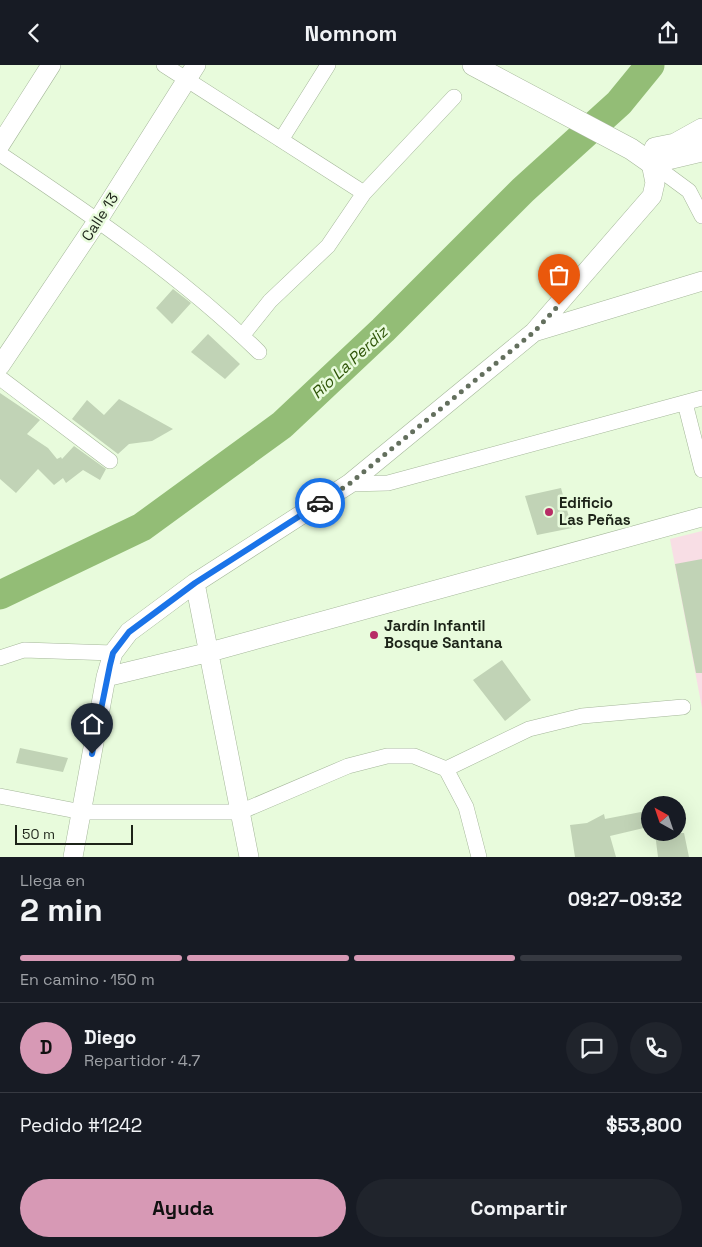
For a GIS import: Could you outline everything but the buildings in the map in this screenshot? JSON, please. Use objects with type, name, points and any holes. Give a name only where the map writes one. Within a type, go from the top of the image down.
[{"type":"main road","points":[[473,65],[639,155],[702,151]]},
{"type":"main road","points":[[639,155],[675,144],[702,129]]},
{"type":"street","points":[[0,145],[51,65]]},
{"type":"street","points":[[164,65],[191,73],[281,140],[364,193]]},
{"type":"street","points":[[281,140],[328,65]]},
{"type":"street","name":"Calle 13","points":[[0,366],[98,220],[191,73]]},
{"type":"street","points":[[242,336],[270,301],[328,246],[364,193],[454,97]]},
{"type":"street","points":[[0,154],[98,220],[180,281],[260,352]]},
{"type":"street","points":[[639,155],[688,191],[702,216]]},
{"type":"street","points":[[73,857],[106,677],[113,653],[129,632],[195,583],[349,484],[534,332],[652,196],[655,183],[639,155]]},
{"type":"street","points":[[534,332],[702,281]]},
{"type":"street","points":[[0,379],[110,461]]},
{"type":"street","points":[[349,484],[388,483],[702,398]]},
{"type":"street","points":[[685,403],[702,471]]},
{"type":"street","points":[[106,677],[210,653],[702,517]]},
{"type":"street","points":[[195,583],[249,857]]},
{"type":"street","points":[[0,658],[24,649],[113,653]]},
{"type":"street","points":[[446,769],[529,729],[582,715],[683,707]]},
{"type":"street","points":[[0,796],[82,812],[240,812],[348,766],[387,756],[414,756],[446,769],[466,807],[479,857]]},
{"type":"shaded area","points":[[702,531],[702,708],[670,539]]},
{"type":"waterway","name":"Río La Perdiz","points":[[0,595],[142,527],[282,425],[383,330],[523,190],[619,103],[650,65]]},
{"type":"way so far","points":[[320,503],[349,484],[534,332],[559,305]]},
{"type":"place","name":"Edificio Las Peñas","points":[[549,512]]},
{"type":"place","name":"Jardín Infantil Bosque Santana","points":[[374,635]]},
{"type":"route","points":[[92,754],[106,677],[113,653],[129,632],[195,583],[320,503]]}]
